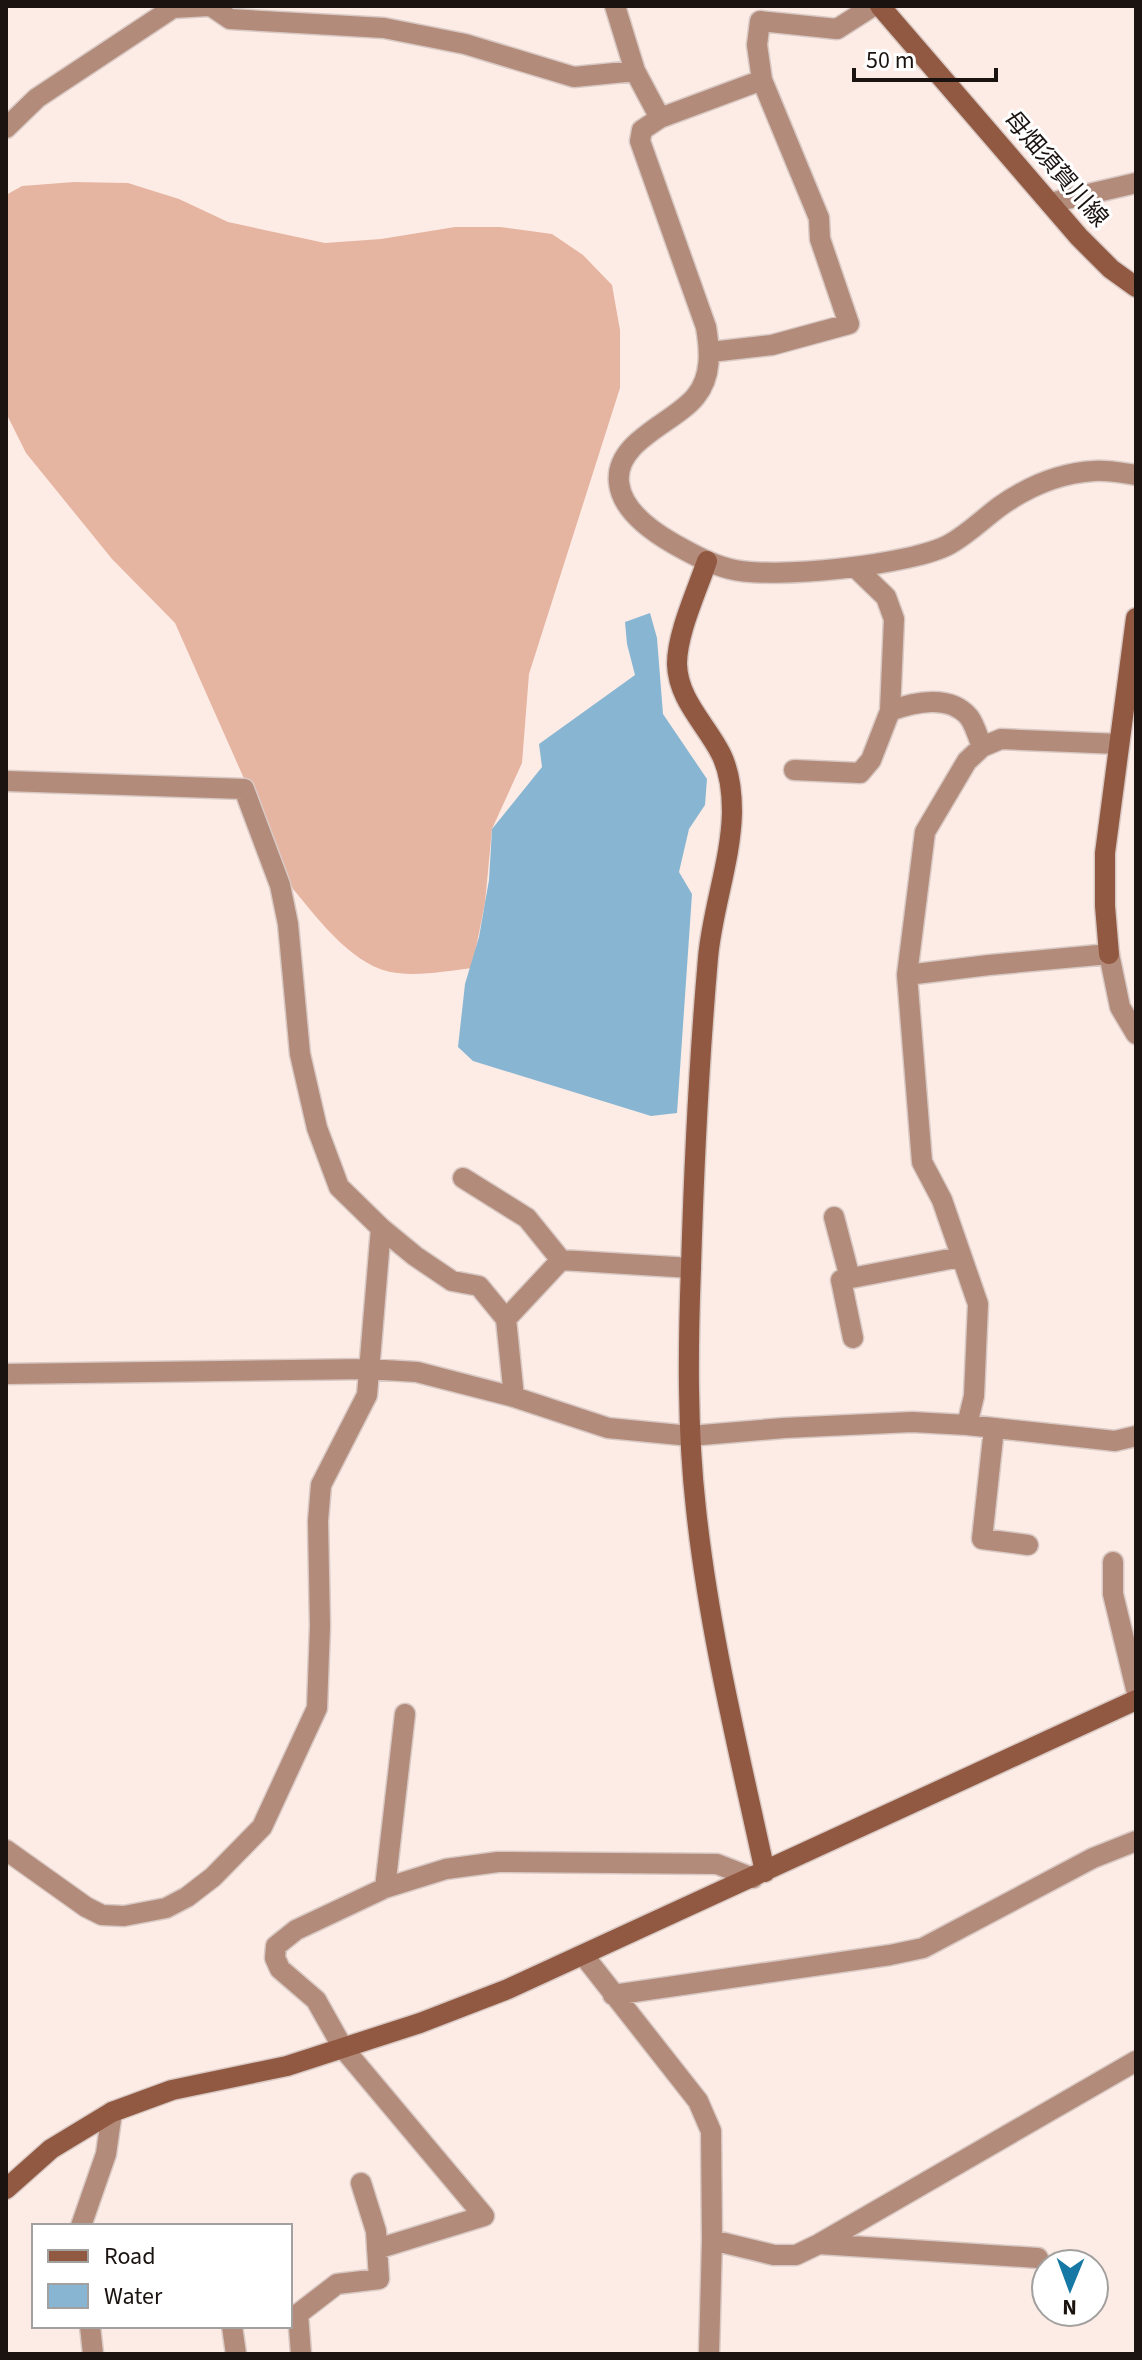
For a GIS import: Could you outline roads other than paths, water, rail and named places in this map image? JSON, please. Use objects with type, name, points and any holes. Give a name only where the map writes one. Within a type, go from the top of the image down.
[{"type":"street","points":[[6,128],[37,98],[173,8],[210,6],[230,19],[255,14],[384,28],[465,44],[574,77],[635,71]]},
{"type":"street","points":[[615,6],[635,71],[660,118]]},
{"type":"street","points":[[711,352],[772,345],[849,324],[820,239],[819,218],[762,80],[757,45],[760,21],[837,29],[873,6]]},
{"type":"street","name":"母畑須賀川線","points":[[880,6],[1050,203],[1111,269],[1136,287]]},
{"type":"street","points":[[762,80],[660,118],[642,130],[640,141],[706,327],[711,352],[696,396],[651,431],[622,459],[619,483],[629,507],[656,534],[707,561],[732,570],[768,572],[855,567],[921,557],[951,544],[1002,505],[1040,482],[1095,471],[1136,475]]},
{"type":"street","points":[[1050,203],[1136,183]]},
{"type":"street","points":[[707,561],[680,641],[677,664],[680,686],[721,753],[728,772],[732,821],[708,955],[691,1268],[690,1436],[696,1509],[714,1630],[759,1875]]},
{"type":"street","points":[[794,770],[860,773],[871,760],[890,711],[894,619],[886,597],[855,567]]},
{"type":"street","points":[[1136,618],[1105,853],[1109,954],[1136,1034]]},
{"type":"street","points":[[890,711],[909,704],[933,701],[953,706],[967,715],[982,747]]},
{"type":"street","points":[[967,1425],[974,1396],[978,1304],[942,1200],[922,1162],[907,975],[925,832],[967,761],[982,747],[1001,739],[1119,744]]},
{"type":"street","points":[[6,781],[244,789],[280,885],[288,924],[300,1054],[317,1128],[339,1187],[381,1228],[452,1281],[479,1286],[506,1319],[514,1397]]},
{"type":"street","points":[[907,975],[1109,954]]},
{"type":"street","points":[[463,1178],[527,1218],[561,1260],[691,1268]]},
{"type":"street","points":[[834,1217],[850,1278]]},
{"type":"street","points":[[6,1850],[86,1907],[102,1915],[124,1916],[166,1908],[187,1897],[213,1877],[262,1827],[317,1708],[321,1485],[367,1395],[381,1228]]},
{"type":"street","points":[[853,1338],[841,1280],[960,1257]]},
{"type":"street","points":[[506,1319],[561,1260]]},
{"type":"street","points":[[6,1374],[368,1369],[417,1372],[514,1397],[608,1428],[690,1436],[912,1422],[1115,1441],[1136,1436]]},
{"type":"street","points":[[994,1428],[982,1539],[1028,1545]]},
{"type":"street","points":[[1113,1562],[1113,1594],[1136,1689]]},
{"type":"street","points":[[6,2189],[51,2149],[112,2112],[172,2090],[287,2066],[420,2023],[584,1956],[1136,1700]]},
{"type":"street","points":[[385,1888],[405,1714]]},
{"type":"street","points":[[613,1995],[923,1948],[1093,1858],[1136,1841]]},
{"type":"street","points":[[377,2249],[484,2216],[343,2048],[316,2000],[280,1969],[275,1958],[276,1946],[296,1930],[385,1888],[446,1869],[498,1862],[717,1864],[759,1875]]},
{"type":"street","points":[[584,1956],[698,2101],[711,2131],[709,2354]]},
{"type":"street","points":[[712,2240],[774,2255],[796,2255],[1136,2061]]},
{"type":"street","points":[[82,2224],[106,2154],[112,2112]]},
{"type":"street","points":[[301,2354],[298,2314],[337,2284],[379,2279],[376,2231],[361,2183]]},
{"type":"street","points":[[819,2244],[1030,2257]]},
{"type":"street","points":[[90,2328],[93,2354]]},
{"type":"street","points":[[232,2328],[236,2354]]},
{"type":"water","points":[[650,613],[657,638],[663,714],[707,779],[705,805],[689,829],[679,872],[692,894],[677,1113],[651,1116],[473,1061],[458,1047],[465,984],[479,937],[489,880],[492,829],[542,767],[539,744],[635,675],[625,622]]}]
